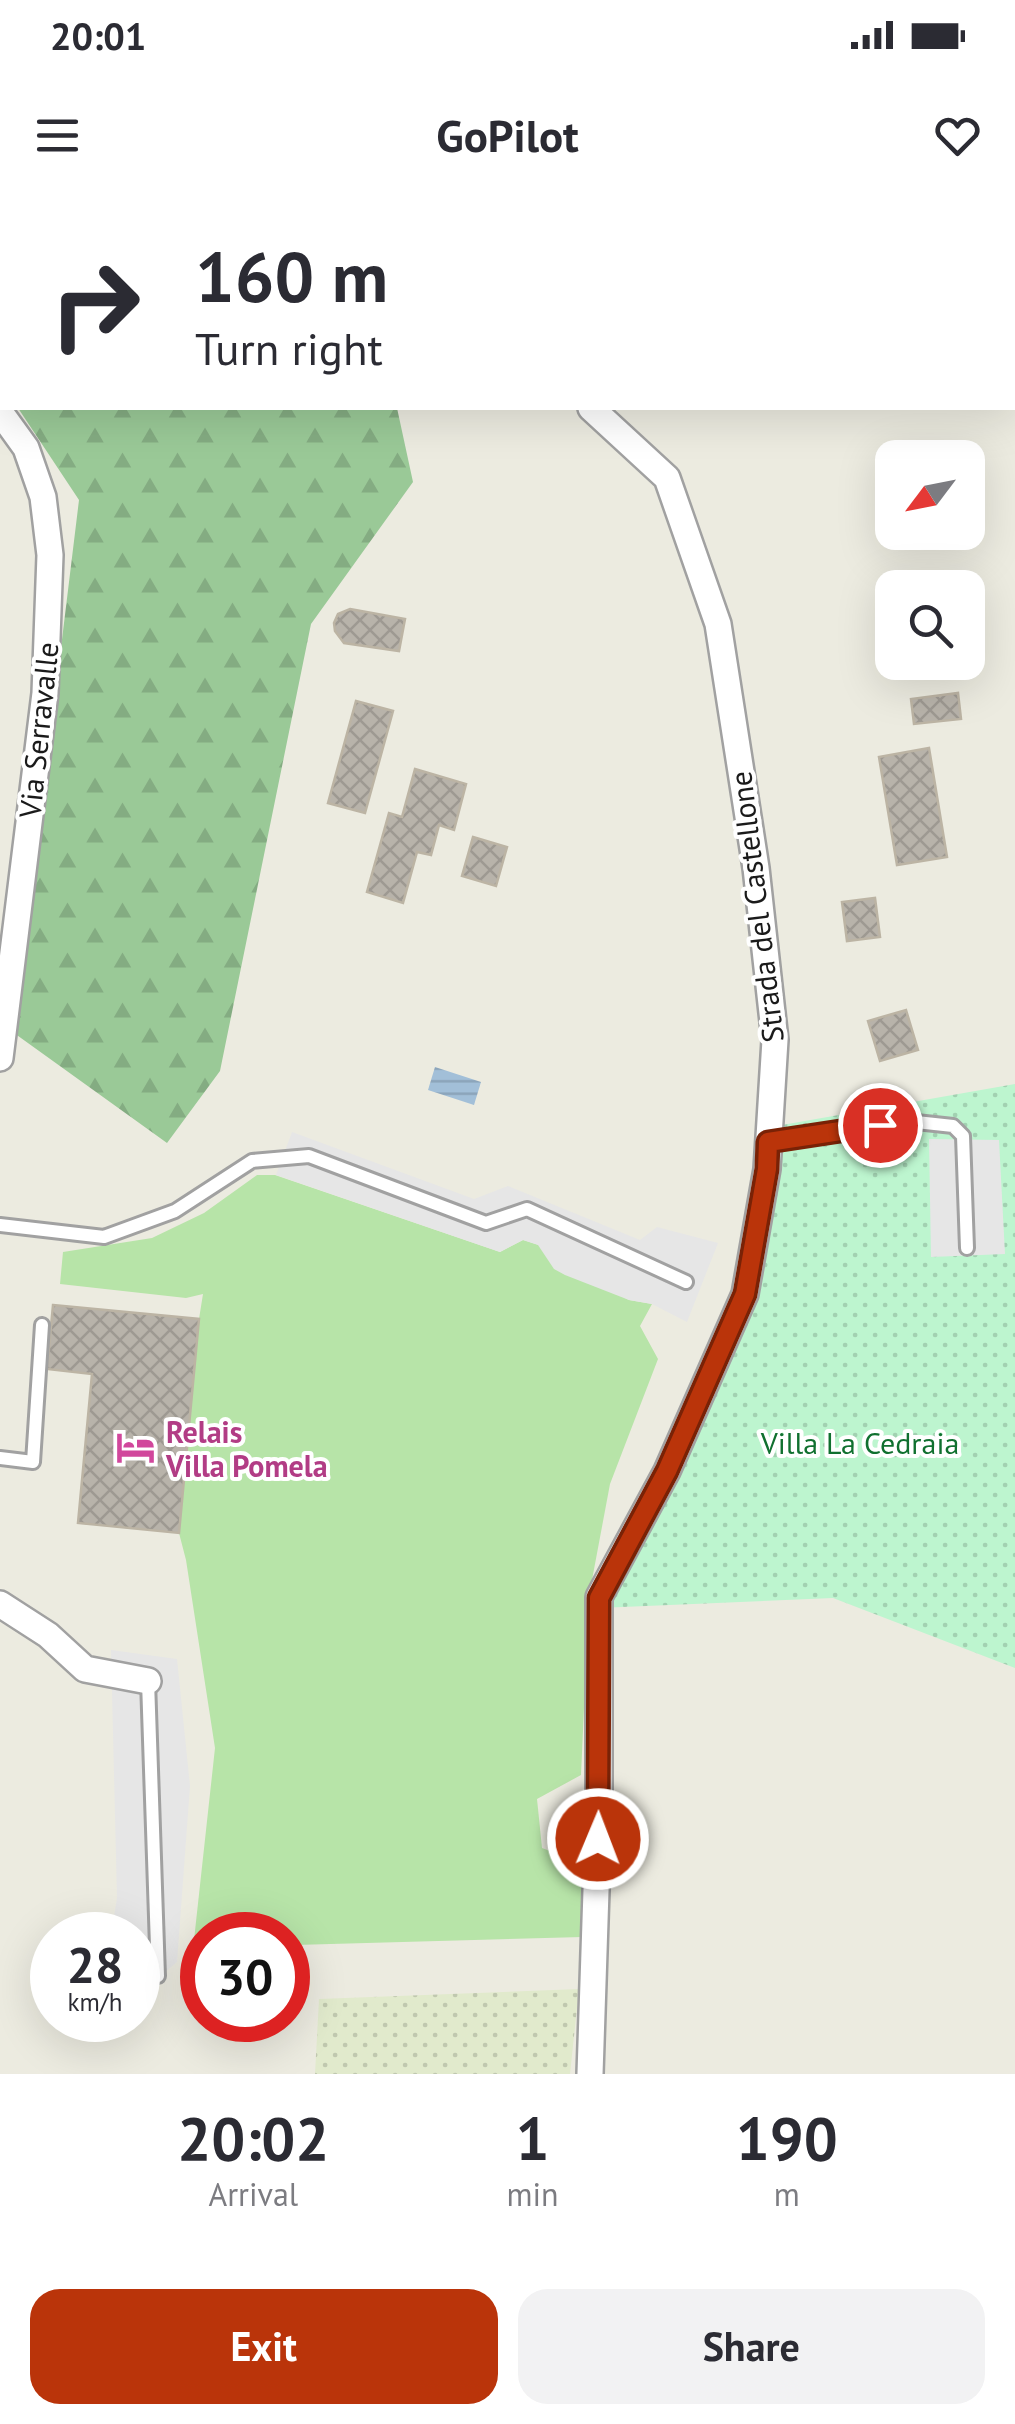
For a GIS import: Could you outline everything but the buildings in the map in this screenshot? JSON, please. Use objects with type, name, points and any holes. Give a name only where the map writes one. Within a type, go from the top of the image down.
[{"type":"street","name":"Strada del Castellone","points":[[590,2074],[599,1800],[599,1598],[667,1471],[745,1294],[767,1169],[776,1040],[756,868],[718,624],[667,478],[593,410]]},
{"type":"street","name":"Via Serravalle","points":[[0,412],[26,448],[43,497],[50,555],[45,693],[0,1058]]},
{"type":"street","points":[[0,1604],[48,1634],[85,1669],[148,1681]]},
{"type":"lane","points":[[768,1142],[908,1121],[953,1126],[963,1136],[968,1248]]},
{"type":"lane","points":[[0,1225],[104,1237],[176,1211],[252,1161],[309,1156],[486,1224],[527,1209],[686,1282]]},
{"type":"lane","points":[[0,1458],[33,1462],[42,1325]]},
{"type":"lane","points":[[148,1681],[156,1912]]},
{"type":"green space","points":[[19,410],[397,410],[413,482],[311,624],[220,1071],[167,1143],[14,1033],[79,500]]},
{"type":"green space","name":"Villa La Cedraia","points":[[1015,1084],[1015,1668],[833,1598],[599,1608],[705,1418],[745,1294],[782,1125]]},
{"type":"green space","points":[[257,1175],[275,1175],[500,1252],[523,1240],[539,1245],[546,1255],[629,1300],[652,1304],[640,1326],[658,1359],[610,1484],[589,1596],[581,1775],[537,1799],[542,1848],[582,1863],[582,1937],[310,1945],[310,1912],[197,1912],[215,1748],[179,1533],[203,1294],[186,1298],[60,1284],[63,1252],[152,1238],[204,1213]]},
{"type":"green space","points":[[579,1989],[570,2074],[315,2074],[319,1999]]},
{"type":"shaded area","points":[[292,1132],[474,1199],[508,1186],[640,1240],[657,1227],[718,1243],[687,1322],[652,1304],[629,1300],[565,1275],[554,1269],[538,1245],[523,1240],[500,1252],[276,1175]]},
{"type":"shaded area","points":[[929,1139],[999,1140],[1005,1254],[931,1257]]},
{"type":"shaded area","points":[[111,1650],[177,1659],[190,1786],[177,1962],[160,1976],[160,1912],[115,1912]]},
{"type":"water","points":[[435,1067],[481,1082],[474,1105],[428,1090]]},
{"type":"place","name":"Relais Villa Pomela","points":[[136,1448]]},
{"type":"route","points":[[598,1839],[599,1598],[667,1471],[745,1294],[767,1169],[768,1142],[880,1125]]}]
